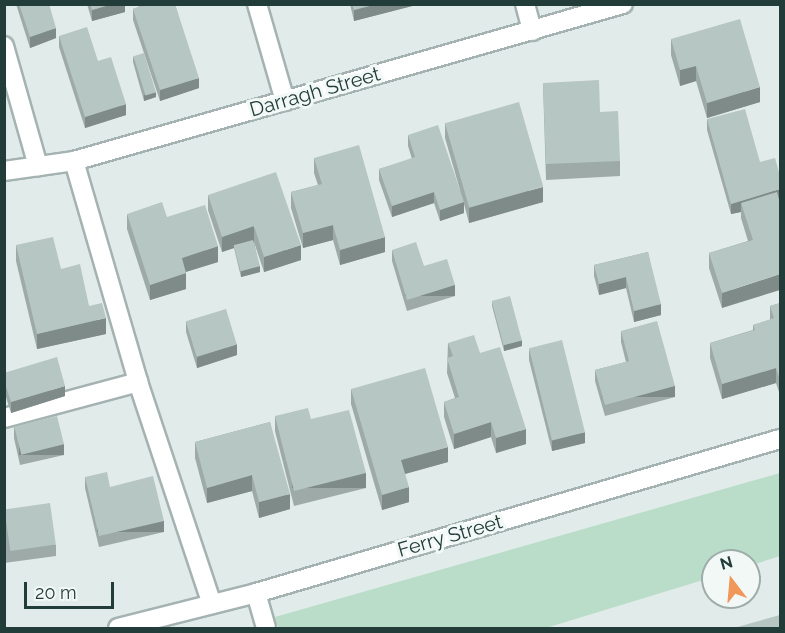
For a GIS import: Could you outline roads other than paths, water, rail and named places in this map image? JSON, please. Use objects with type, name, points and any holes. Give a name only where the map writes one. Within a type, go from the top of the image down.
[{"type":"street","points":[[257,4],[285,101]]},
{"type":"street","points":[[525,4],[532,31]]},
{"type":"street","name":"Darragh Street","points":[[4,171],[74,161],[623,4]]},
{"type":"street","points":[[4,46],[38,166]]},
{"type":"street","points":[[74,161],[138,382],[212,604]]},
{"type":"street","points":[[4,418],[138,382]]},
{"type":"street","name":"Ferry Street","points":[[118,628],[256,593],[780,439]]},
{"type":"street","points":[[256,593],[266,628]]}]
